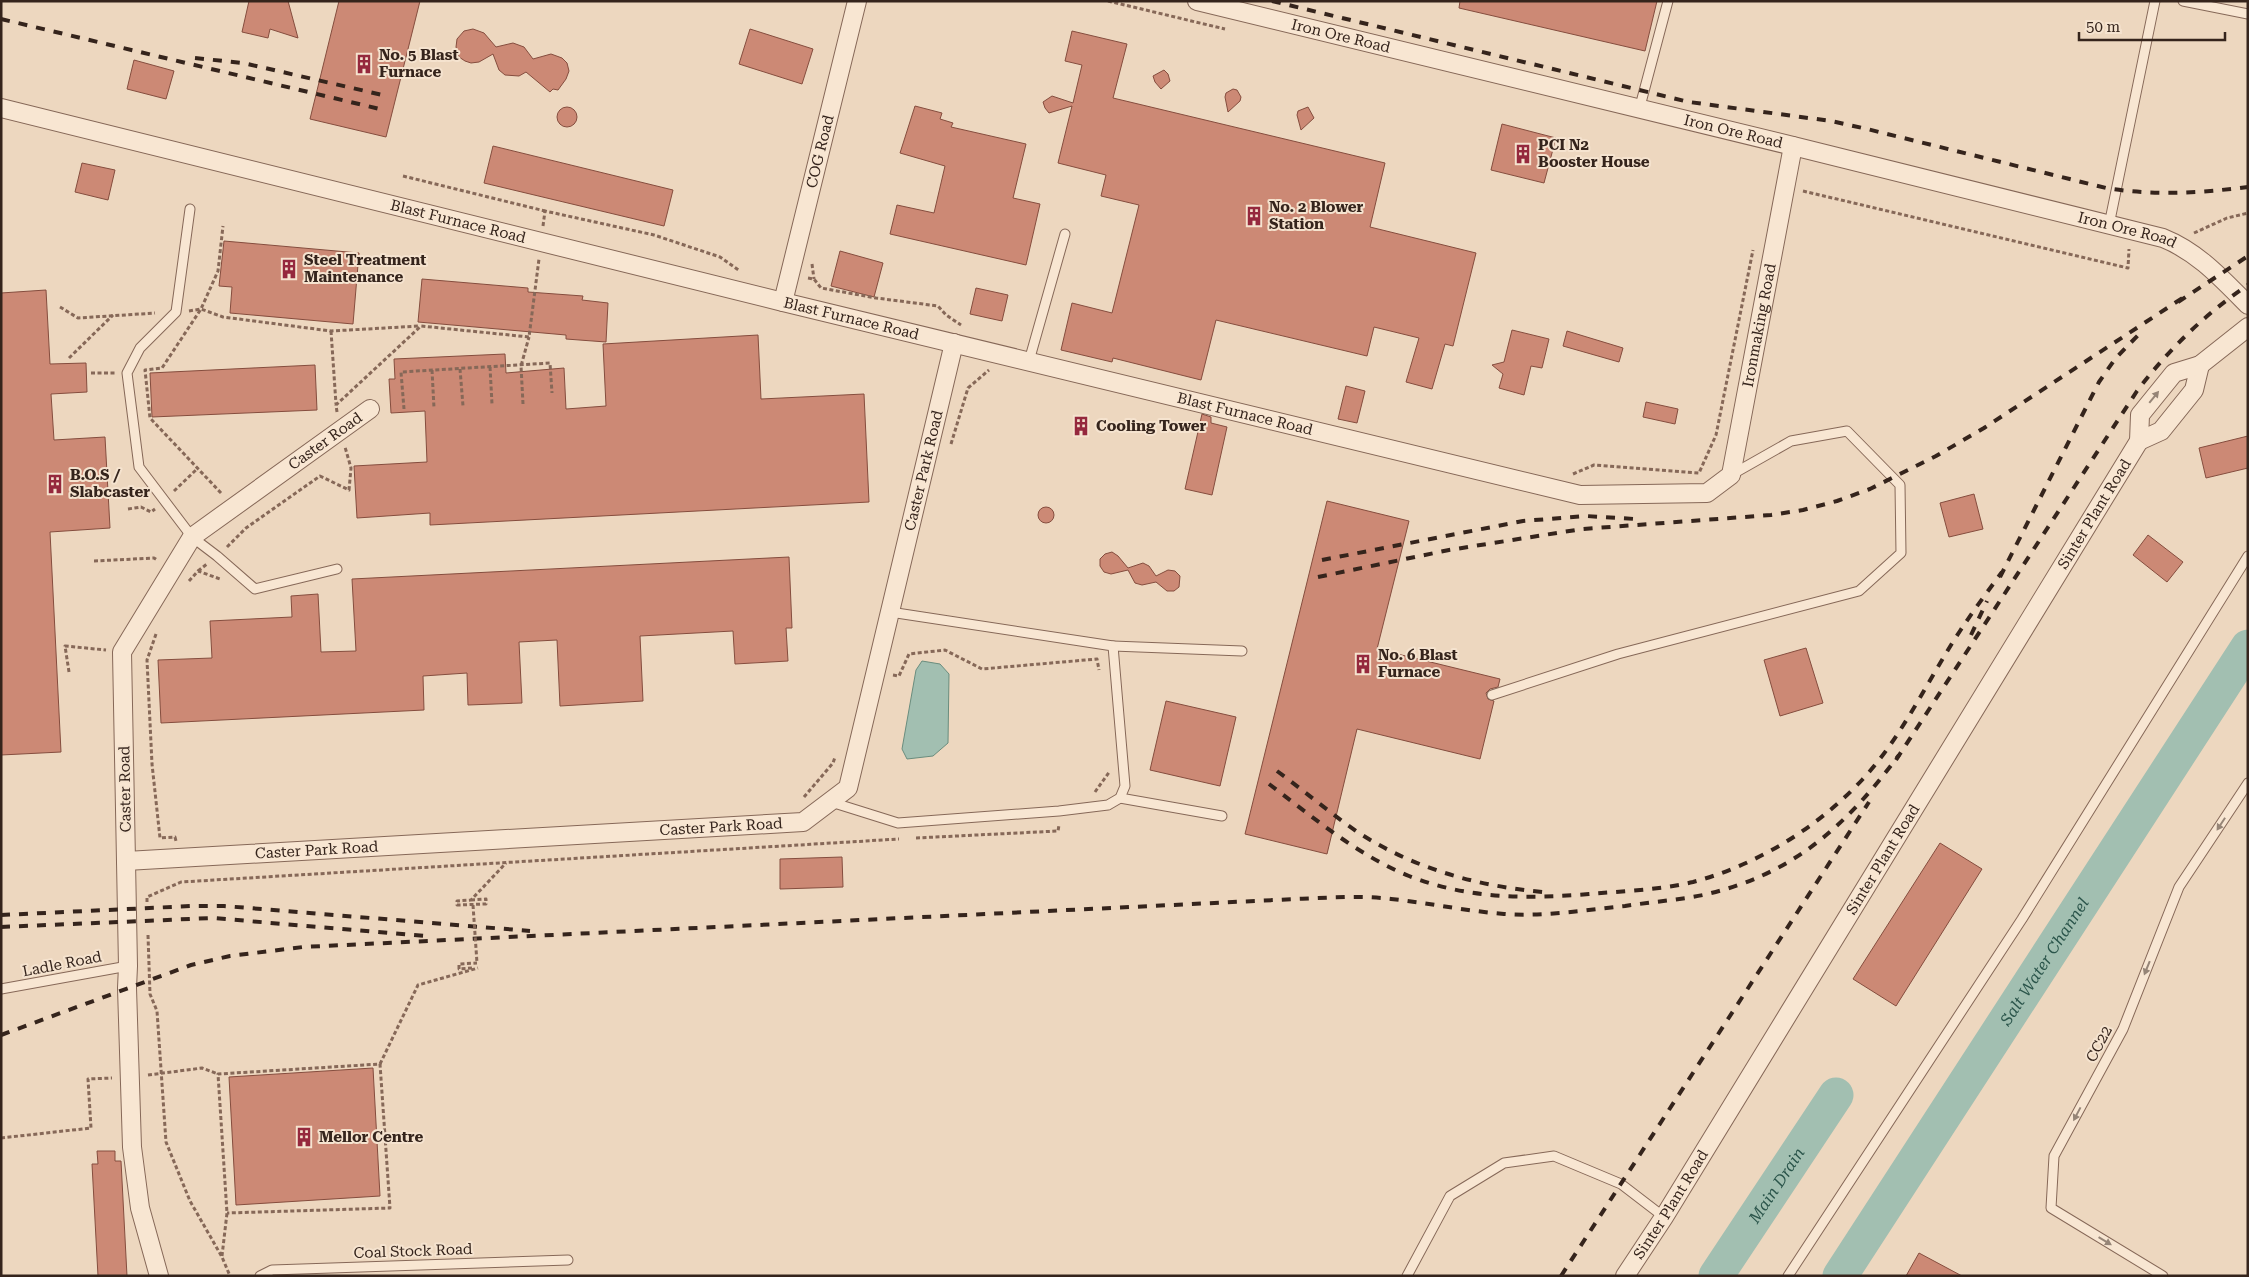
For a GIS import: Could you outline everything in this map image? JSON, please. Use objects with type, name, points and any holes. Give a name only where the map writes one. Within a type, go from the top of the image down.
[{"type":"street","name":"COG Road","points":[[782,302],[857,1]]},
{"type":"street","name":"Iron Ore Road","points":[[1197,1],[2163,238],[2182,246],[2218,276],[2248,305]]},
{"type":"street","name":"Blast Furnace Road","points":[[1,108],[782,302],[1580,495],[1707,493],[1731,474]]},
{"type":"street","name":"Ironmaking Road","points":[[1731,474],[1793,146]]},
{"type":"street","name":"Sinter Plant Road","points":[[1625,1276],[1664,1217],[2139,441],[2140,414],[2174,373],[2200,366],[2248,327]]},
{"type":"street","name":"Caster Park Road","points":[[126,861],[803,822],[848,788],[954,343]]},
{"type":"street","name":"Sinter Plant Road","points":[[2139,441],[2162,431],[2194,390],[2200,366]]},
{"type":"street","name":"Caster Road","points":[[159,1276],[140,1208],[132,1148],[127,988],[122,652],[192,537],[370,409]]},
{"type":"lane","points":[[1639,110],[1668,1]]},
{"type":"lane","points":[[2109,225],[2155,1]]},
{"type":"lane","points":[[2183,1],[2248,14]]},
{"type":"lane","points":[[190,209],[176,312],[140,348],[127,373],[139,467],[192,537],[255,589],[337,569]]},
{"type":"lane","points":[[1029,361],[1065,234]]},
{"type":"lane","points":[[1492,695],[1618,654],[1859,590],[1901,553],[1900,485],[1847,432],[1791,441],[1731,474]]},
{"type":"lane","points":[[1788,1276],[2022,919],[2248,556]]},
{"type":"lane","points":[[890,612],[1114,646],[1242,651]]},
{"type":"lane","points":[[830,802],[898,823],[1059,811],[1108,805],[1120,798],[1125,786],[1114,646]]},
{"type":"lane","name":"CC22","points":[[2163,1276],[2052,1208],[2054,1156],[2123,1029],[2179,888],[2248,783]]},
{"type":"lane","points":[[1120,798],[1222,816]]},
{"type":"lane","name":"Ladle Road","points":[[1,989],[128,966]]},
{"type":"lane","points":[[1407,1276],[1450,1196],[1504,1163],[1554,1156],[1621,1184],[1664,1217]]},
{"type":"lane","name":"Coal Stock Road","points":[[260,1276],[272,1270],[568,1260]]},
{"type":"path","points":[[403,176],[545,211],[654,235],[720,257],[742,273]]},
{"type":"path","points":[[1785,187],[2128,268],[2129,230]]},
{"type":"path","points":[[523,404],[521,366],[529,337],[545,211]]},
{"type":"path","points":[[2186,230],[2196,233],[2226,218],[2248,213]]},
{"type":"path","points":[[223,226],[218,271],[201,309],[162,368],[146,370],[150,418],[234,507],[246,528]]},
{"type":"path","points":[[1571,475],[1594,465],[1699,474],[1716,435],[1753,249]]},
{"type":"path","points":[[789,276],[814,279],[821,288],[876,298],[938,306],[946,315],[965,327]]},
{"type":"path","points":[[60,307],[78,318],[201,309],[223,317],[331,331],[421,326],[529,337]]},
{"type":"path","points":[[69,358],[113,314]]},
{"type":"path","points":[[336,405],[421,326]]},
{"type":"path","points":[[94,562],[154,558],[187,583],[246,528],[320,476],[349,490],[350,468],[336,405],[331,331]]},
{"type":"path","points":[[928,451],[948,452],[968,388],[989,370],[992,353]]},
{"type":"path","points":[[404,409],[402,372],[550,363],[552,393]]},
{"type":"path","points":[[490,367],[492,404]]},
{"type":"path","points":[[460,369],[463,406]]},
{"type":"path","points":[[432,370],[434,408]]},
{"type":"path","points":[[198,571],[217,577],[224,582]]},
{"type":"path","points":[[157,632],[147,660],[152,764],[160,838],[175,836],[181,882]]},
{"type":"path","points":[[69,672],[65,646],[122,652],[147,660]]},
{"type":"path","points":[[876,672],[899,676],[909,654],[945,650],[982,669],[1097,660],[1100,670],[1117,671]]},
{"type":"path","points":[[802,798],[833,763],[835,754]]},
{"type":"path","points":[[1092,796],[1107,773],[1124,760]]},
{"type":"path","points":[[910,838],[1058,831],[1059,811]]},
{"type":"path","points":[[725,827],[725,849]]},
{"type":"path","points":[[146,908],[147,898],[181,882],[900,839]]},
{"type":"path","points":[[471,900],[507,863]]},
{"type":"path","points":[[486,899],[486,904],[457,906],[456,901],[471,900],[486,899]]},
{"type":"path","points":[[227,1213],[390,1208],[380,1064],[418,985],[478,968],[459,968],[459,964],[477,964],[472,905]]},
{"type":"path","points":[[148,929],[150,994],[157,1011],[166,1142],[190,1201],[222,1257],[230,1276]]},
{"type":"path","points":[[1,1138],[90,1128],[88,1079],[161,1074],[202,1068],[218,1074],[380,1064]]},
{"type":"path","points":[[218,1074],[227,1213],[222,1257]]},
{"type":"shaded area","points":[[922,661],[940,664],[949,674],[948,743],[933,756],[907,759],[902,749],[916,670]]},
{"type":"building","points":[[249,1],[288,1],[298,38],[270,29],[268,38],[242,32]]},
{"type":"building","name":"No. 5 Blast Furnace","points":[[339,1],[420,1],[386,137],[310,119]]},
{"type":"building","points":[[1460,1],[1657,1],[1645,51],[1459,8]]},
{"type":"building","points":[[473,29],[484,33],[496,47],[513,43],[524,47],[533,59],[551,54],[562,58],[567,63],[569,71],[566,79],[558,90],[553,89],[550,92],[526,72],[519,76],[505,75],[499,70],[493,54],[479,62],[471,63],[465,61],[459,57],[456,47],[457,39],[464,31]]},
{"type":"building","points":[[750,29],[813,49],[802,84],[739,64]]},
{"type":"building","name":"No. 2 Blower Station","points":[[1072,31],[1127,44],[1113,98],[1385,163],[1370,227],[1476,253],[1453,346],[1445,344],[1432,389],[1406,382],[1419,338],[1374,327],[1367,356],[1216,320],[1201,380],[1113,358],[1112,362],[1061,350],[1072,303],[1112,313],[1139,205],[1101,196],[1106,175],[1058,163],[1072,106],[1049,113],[1043,102],[1052,96],[1073,103],[1082,65],[1065,61]]},
{"type":"building","points":[[134,60],[174,71],[166,99],[127,89]]},
{"type":"building","points":[[1164,70],[1168,74],[1170,81],[1161,89],[1153,76]]},
{"type":"building","points":[[1233,89],[1237,90],[1241,97],[1240,101],[1228,112],[1225,97],[1226,93]]},
{"type":"building","points":[[915,106],[942,113],[940,119],[953,123],[951,127],[1026,144],[1013,198],[1040,204],[1026,265],[890,234],[897,205],[934,213],[945,166],[900,153]]},
{"type":"building","points":[[567,107],[574,110],[577,117],[574,124],[567,127],[560,124],[557,117],[560,110]]},
{"type":"building","points":[[1308,107],[1314,118],[1301,130],[1297,115],[1298,111]]},
{"type":"building","name":"PCI N2 Booster House","points":[[1502,124],[1556,138],[1544,183],[1491,170]]},
{"type":"building","points":[[493,146],[673,190],[664,226],[484,183]]},
{"type":"building","points":[[82,163],[115,170],[108,200],[75,192]]},
{"type":"building","name":"Steel Treatment Maintenance","points":[[224,241],[359,253],[353,324],[230,313],[232,287],[219,286]]},
{"type":"building","points":[[840,251],[883,263],[874,297],[831,286]]},
{"type":"building","points":[[422,279],[528,288],[528,292],[583,296],[582,300],[608,303],[606,342],[566,339],[566,335],[418,322]]},
{"type":"building","points":[[976,288],[1008,295],[1002,321],[970,314]]},
{"type":"building","name":"B.O.S / Slabcaster","points":[[46,290],[50,364],[86,363],[87,392],[51,394],[54,440],[105,437],[110,528],[50,532],[61,752],[1,755],[1,293]]},
{"type":"building","points":[[1512,330],[1549,339],[1542,368],[1531,366],[1524,395],[1499,388],[1503,374],[1492,365],[1504,362]]},
{"type":"building","points":[[1567,331],[1623,348],[1619,362],[1563,346]]},
{"type":"building","points":[[758,335],[761,399],[864,394],[869,502],[430,525],[430,513],[357,518],[354,466],[427,462],[425,411],[391,413],[389,379],[395,379],[394,359],[505,354],[506,373],[564,368],[566,409],[606,406],[603,344]]},
{"type":"building","points":[[315,365],[317,410],[152,417],[150,373]]},
{"type":"building","points":[[1346,386],[1365,391],[1357,423],[1338,419]]},
{"type":"building","points":[[1646,402],[1678,409],[1675,424],[1643,417]]},
{"type":"building","points":[[1202,414],[1211,417],[1211,423],[1227,427],[1212,495],[1185,489]]},
{"type":"building","points":[[2248,436],[2248,468],[2206,478],[2199,448]]},
{"type":"building","points":[[1974,494],[1983,529],[1949,537],[1940,503]]},
{"type":"building","name":"No. 6 Blast Furnace","points":[[1327,501],[1409,521],[1377,649],[1500,679],[1498,687],[1490,689],[1486,693],[1488,699],[1494,701],[1480,759],[1357,729],[1327,854],[1245,834]]},
{"type":"building","points":[[1046,507],[1052,509],[1054,515],[1052,521],[1046,523],[1040,521],[1038,515],[1040,509]]},
{"type":"building","points":[[2148,535],[2183,562],[2167,582],[2133,555]]},
{"type":"building","points":[[1112,552],[1128,568],[1143,563],[1149,566],[1156,576],[1168,570],[1175,571],[1180,576],[1179,587],[1174,591],[1167,591],[1156,582],[1142,585],[1135,583],[1128,570],[1111,574],[1104,572],[1100,566],[1100,559],[1105,554]]},
{"type":"building","points":[[789,557],[792,628],[786,628],[788,661],[735,664],[733,631],[640,636],[643,701],[560,706],[557,640],[519,642],[522,703],[468,705],[467,673],[423,676],[424,710],[161,723],[158,660],[212,658],[210,621],[292,617],[291,596],[318,594],[321,652],[356,651],[352,579]]},
{"type":"building","points":[[1806,648],[1823,703],[1780,716],[1764,660]]},
{"type":"building","points":[[1166,701],[1236,717],[1220,786],[1150,770]]},
{"type":"building","points":[[1940,843],[1982,869],[1896,1006],[1853,979]]},
{"type":"building","points":[[842,857],[843,887],[780,889],[780,859]]},
{"type":"building","name":"Mellor Centre","points":[[373,1068],[380,1196],[236,1205],[229,1077]]},
{"type":"building","points":[[97,1151],[115,1151],[115,1161],[121,1161],[127,1276],[98,1276],[92,1164],[98,1164]]},
{"type":"building","points":[[1919,1253],[1962,1276],[1906,1276]]},
{"type":"waterway","name":"Salt Water Channel","points":[[1840,1276],[2248,647]]},
{"type":"waterway","name":"Main Drain","points":[[1716,1276],[1836,1095]]},
{"type":"railway","points":[[1272,1],[1689,102],[1831,121],[2106,188],[2177,193],[2248,187]]},
{"type":"railway","points":[[1,19],[384,110]]},
{"type":"railway","points":[[195,58],[243,63],[387,96]]},
{"type":"railway","points":[[2178,302],[2248,256]]},
{"type":"railway","points":[[1896,760],[2137,391],[2188,333],[2248,285]]},
{"type":"railway","points":[[1318,577],[1449,550],[1582,529],[1771,515],[1803,510],[1837,501],[1870,489],[1936,456],[1984,428],[2184,297]]},
{"type":"railway","points":[[2000,577],[2099,382],[2115,359],[2143,330]]},
{"type":"railway","points":[[1322,560],[1523,521],[1586,516],[1635,519]]},
{"type":"railway","points":[[1269,784],[1353,846],[1390,867],[1431,884],[1498,896],[1543,897],[1641,890],[1693,882],[1740,866],[1785,843],[1826,814],[1862,780],[1890,745],[1960,631],[2002,572]]},
{"type":"railway","points":[[1971,635],[1987,601]]},
{"type":"railway","points":[[1,1035],[191,965],[230,956],[303,947],[1356,897],[1379,898],[1519,915],[1564,913],[1684,898],[1735,886],[1764,875],[1791,861],[1815,844],[1859,804],[1899,755]]},
{"type":"railway","points":[[1277,771],[1356,831],[1399,855],[1422,865],[1469,880],[1543,892]]},
{"type":"railway","points":[[1561,1276],[1869,802]]},
{"type":"railway","points":[[1,915],[224,906],[530,931]]},
{"type":"railway","points":[[1,927],[213,918],[425,936]]},
{"type":"place","name":"No. 5 Blast Furnace","points":[[364,64]]},
{"type":"place","name":"PCI N2 Booster House","points":[[1523,154]]},
{"type":"place","name":"No. 2 Blower Station","points":[[1254,216]]},
{"type":"place","name":"Steel Treatment Maintenance","points":[[289,269]]},
{"type":"place","name":"Cooling Tower","points":[[1081,426]]},
{"type":"place","name":"B.O.S / Slabcaster","points":[[55,484]]},
{"type":"place","name":"No. 6 Blast Furnace","points":[[1363,664]]},
{"type":"place","name":"Mellor Centre","points":[[304,1137]]}]
